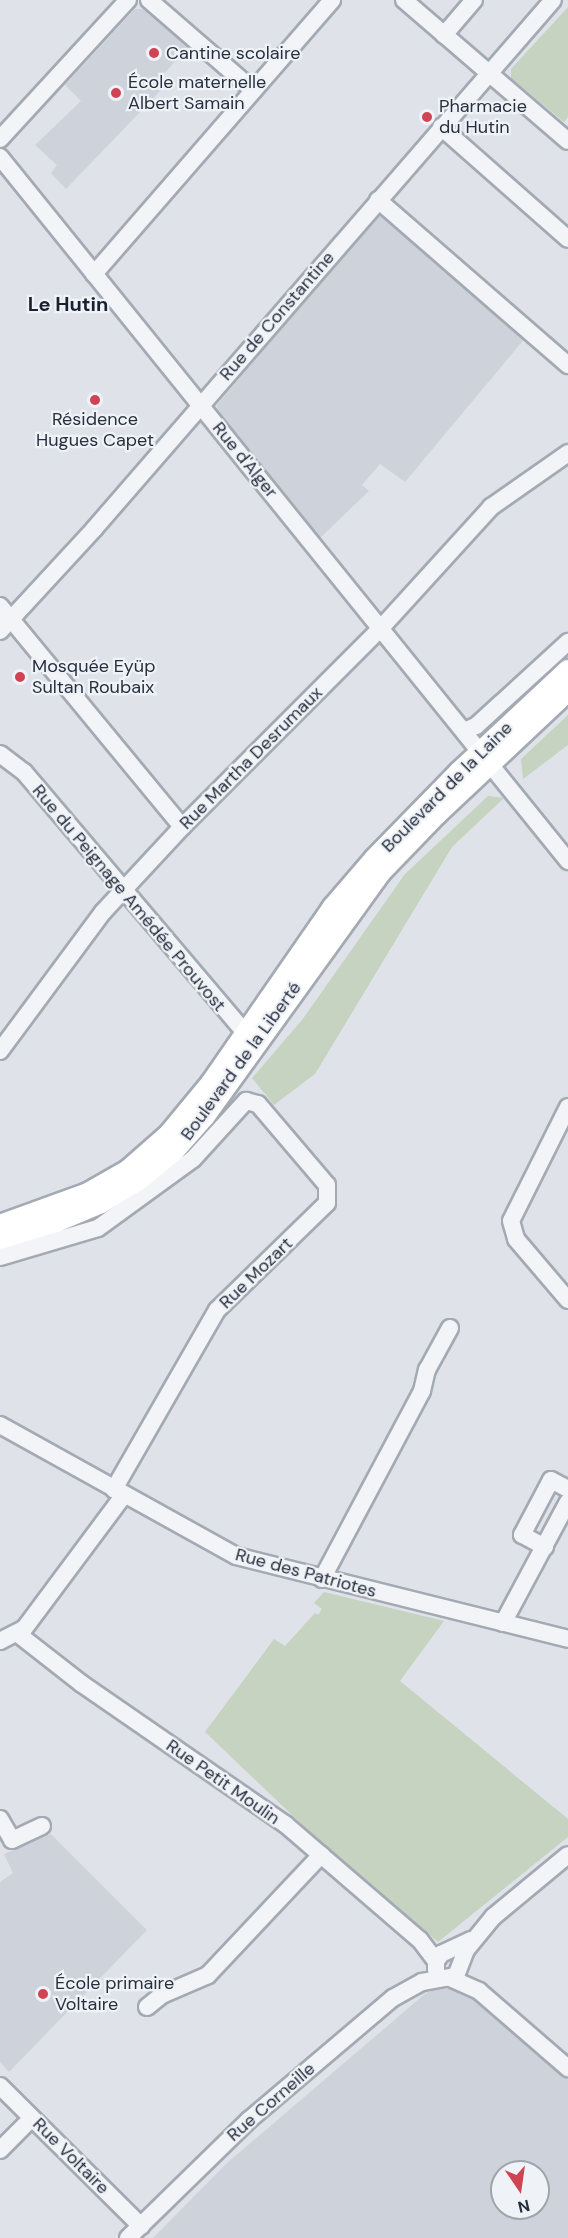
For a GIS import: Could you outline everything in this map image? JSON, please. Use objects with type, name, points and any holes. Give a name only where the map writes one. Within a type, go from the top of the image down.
[{"type":"main road","name":"Boulevard de la Laine","points":[[339,927],[380,873],[568,670]]},
{"type":"main road","name":"Boulevard de la Laine","points":[[332,908],[403,827],[568,691]]},
{"type":"main road","name":"Boulevard de la Liberté","points":[[0,1239],[79,1213],[140,1179],[193,1131],[332,908]]},
{"type":"main road","name":"Boulevard de la Liberté","points":[[0,1225],[69,1202],[128,1170],[183,1119],[339,927]]},
{"type":"street","points":[[0,139],[128,0]]},
{"type":"street","points":[[149,0],[253,90]]},
{"type":"street","points":[[94,274],[332,0]]},
{"type":"street","points":[[444,35],[474,0]]},
{"type":"street","name":"Rue de Constantine","points":[[4,619],[200,405],[553,0]]},
{"type":"street","points":[[407,1],[488,74],[568,141]]},
{"type":"street","points":[[441,127],[568,239]]},
{"type":"street","name":"Rue d'Alger","points":[[0,157],[485,758],[562,842],[568,861]]},
{"type":"street","points":[[378,200],[568,365]]},
{"type":"street","name":"Rue Martha Desrumaux","points":[[0,1051],[123,890],[182,827],[381,628],[491,507],[568,453]]},
{"type":"street","points":[[4,619],[182,827]]},
{"type":"street","points":[[464,731],[476,726],[568,642]]},
{"type":"street","name":"Rue du Peignage Amédée Prouvost","points":[[0,754],[24,772],[250,1039]]},
{"type":"street","name":"Boulevard de la Liberté","points":[[0,1257],[98,1228],[193,1159],[239,1106],[252,1101],[258,1104]]},
{"type":"street","name":"Rue Mozart","points":[[119,1492],[217,1310],[329,1199],[327,1185],[258,1104]]},
{"type":"street","points":[[568,1107],[511,1221],[516,1239],[568,1300]]},
{"type":"street","points":[[322,1579],[422,1391],[427,1370],[450,1328]]},
{"type":"street","name":"Rue des Patriotes","points":[[0,1425],[227,1552],[322,1579],[568,1639]]},
{"type":"street","points":[[544,1547],[522,1535],[551,1480],[568,1489]]},
{"type":"street","points":[[0,1641],[18,1634],[119,1492]]},
{"type":"street","points":[[503,1623],[568,1502]]},
{"type":"street","name":"Rue Petit Moulin","points":[[18,1634],[82,1684],[273,1815],[448,1964]]},
{"type":"street","points":[[0,1819],[12,1840],[42,1826]]},
{"type":"street","points":[[147,2007],[162,1995],[208,1975],[321,1855]]},
{"type":"street","name":"Rue Corneille","points":[[133,2234],[249,2120],[409,1988],[448,1964],[497,1913],[568,1855]]},
{"type":"street","points":[[448,1964],[568,2068]]},
{"type":"street","name":"Rue Voltaire","points":[[0,2086],[32,2118],[133,2234]]},
{"type":"street","points":[[0,2150],[32,2118]]},
{"type":"shaded area","name":"École maternelle Albert Samain","points":[[135,9],[143,9],[187,47],[159,80],[165,86],[66,189],[51,173],[57,165],[35,145],[81,101],[65,85]]},
{"type":"shaded area","points":[[378,214],[387,216],[526,337],[405,482],[380,464],[362,485],[369,491],[318,540],[217,410],[217,405]]},
{"type":"shaded area","name":"École primaire Voltaire","points":[[51,1834],[147,1930],[9,2072],[0,2062],[0,1882],[13,1873],[4,1854]]},
{"type":"shaded area","points":[[433,1987],[458,1990],[568,2053],[568,2238],[153,2238],[227,2163]]},
{"type":"green space","points":[[568,7],[568,117],[564,122],[511,78],[511,69]]},
{"type":"green space","points":[[568,715],[568,745],[523,779],[521,759]]},
{"type":"green space","points":[[488,796],[504,798],[452,847],[315,1074],[274,1105],[252,1078],[302,1020],[405,874]]},
{"type":"green space","points":[[324,1592],[444,1621],[400,1681],[568,1819],[568,1837],[438,1942],[315,1837],[205,1732],[274,1639],[285,1646],[315,1613],[318,1615],[322,1609],[314,1603]]},
{"type":"place","name":"Cantine scolaire","points":[[154,53]]},
{"type":"place","name":"École maternelle Albert Samain","points":[[116,93]]},
{"type":"place","name":"Pharmacie du Hutin","points":[[427,117]]},
{"type":"place","name":"Résidence Hugues Capet","points":[[95,400]]},
{"type":"place","name":"Mosquée Eyüp Sultan Roubaix","points":[[20,677]]},
{"type":"place","name":"École primaire Voltaire","points":[[43,1994]]},
{"type":"district","name":"Le Hutin","points":[[68,304]]}]
